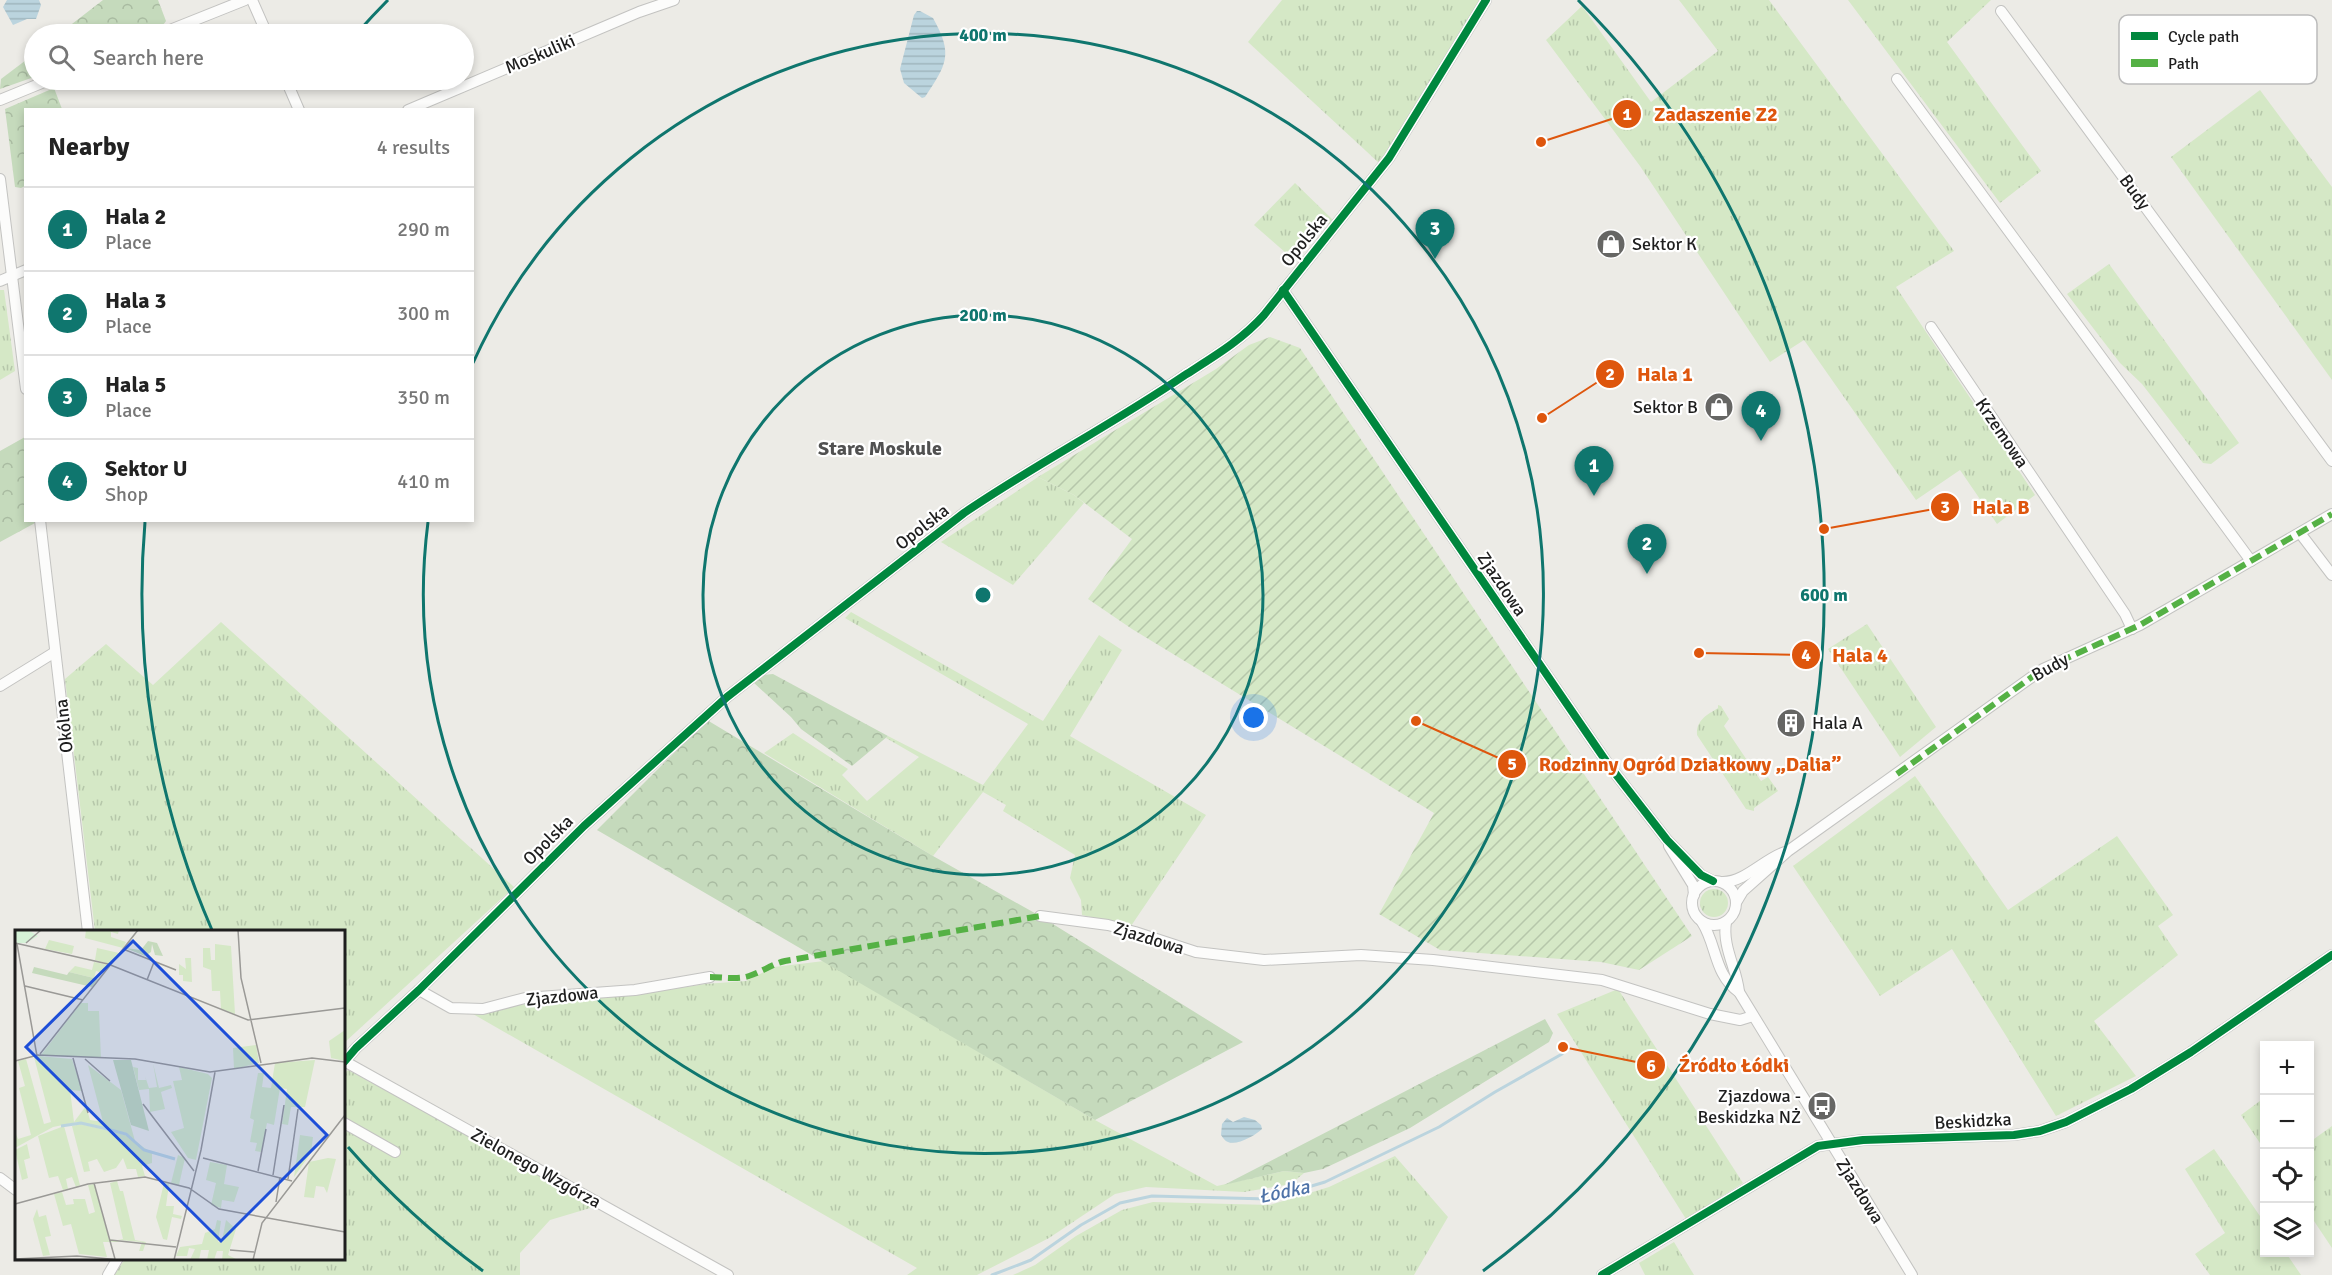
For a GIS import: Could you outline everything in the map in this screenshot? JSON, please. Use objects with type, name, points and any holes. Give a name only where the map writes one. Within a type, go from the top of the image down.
[{"type":"street","points":[[185,24],[245,0]]},
{"type":"street","points":[[252,0],[263,24]]},
{"type":"street","name":"Moskuliki","points":[[474,83],[674,0]]},
{"type":"street","name":"Opolska","points":[[345,1061],[584,826],[727,697],[964,513],[1004,486],[1162,391],[1244,335],[1389,158],[1486,0]]},
{"type":"street","name":"Budy","points":[[2001,11],[2332,461]]},
{"type":"street","points":[[1897,79],[2251,561]]},
{"type":"street","points":[[0,100],[24,90]]},
{"type":"street","points":[[290,90],[298,108]]},
{"type":"street","name":"Moskuliki","points":[[413,108],[456,90]]},
{"type":"street","points":[[0,179],[24,373]]},
{"type":"street","points":[[0,281],[24,271]]},
{"type":"street","name":"Zjazdowa","points":[[1283,290],[1598,751],[1667,840],[1701,874],[1718,882]]},
{"type":"street","name":"Krzemowa","points":[[1931,327],[2125,614],[2132,628]]},
{"type":"street","name":"Budy","points":[[1737,902],[1743,891],[1788,851],[2043,669],[2132,628],[2332,514]]},
{"type":"street","name":"Okólna","points":[[40,522],[88,930]]},
{"type":"street","points":[[2300,533],[2332,575]]},
{"type":"street","points":[[0,686],[55,652]]},
{"type":"street","name":"Zjazdowa","points":[[1667,840],[1672,853],[1693,885],[1694,895]]},
{"type":"street","name":"Budy","points":[[1718,882],[1735,880],[1773,856],[1788,851]]},
{"type":"street","points":[[1718,882],[1734,892],[1737,902],[1735,911],[1726,922],[1711,925],[1702,922],[1693,910],[1694,895],[1703,884],[1718,882]]},
{"type":"street","name":"Zjazdowa","points":[[1040,916],[1108,925],[1197,952],[1264,960],[1360,955],[1433,960],[1602,980],[1710,1014],[1740,1020],[1753,1016]]},
{"type":"street","name":"Zjazdowa","points":[[1702,922],[1709,935],[1722,974],[1729,986],[1739,992]]},
{"type":"street","name":"Zjazdowa","points":[[1726,922],[1728,951],[1738,981],[1739,992],[1912,1275]]},
{"type":"street","name":"Beskidzka","points":[[1602,1275],[1796,1157],[1818,1146],[1863,1140],[2014,1135],[2052,1127],[2112,1099],[2155,1075],[2216,1036],[2332,955]]},
{"type":"street","name":"Zjazdowa","points":[[419,990],[451,1008],[483,1009],[525,998],[635,990],[710,978]]},
{"type":"street","name":"Zielonego Wzgórza","points":[[345,1063],[728,1275]]},
{"type":"street","points":[[345,1124],[395,1152]]},
{"type":"street","points":[[0,1178],[15,1189]]},
{"type":"street","points":[[108,1275],[115,1260]]},
{"type":"green space","points":[[103,0],[158,0],[166,21],[163,24],[72,24]]},
{"type":"green space","points":[[1282,0],[1481,0],[1379,163],[1248,42]]},
{"type":"green space","points":[[1679,0],[1769,0],[1954,251],[1896,287],[2035,495],[1997,524],[1960,470],[1916,500],[1804,340],[1770,362],[1640,166],[1546,40],[1582,6],[1651,102],[1718,51]]},
{"type":"green space","points":[[1848,0],[1991,0],[1947,42],[2041,171],[2000,203]]},
{"type":"green space","points":[[24,62],[24,81],[0,89],[1,79]]},
{"type":"green space","points":[[49,90],[55,90],[62,108],[24,108],[24,186],[21,188],[15,187],[5,109]]},
{"type":"green space","points":[[2260,90],[2332,187],[2332,380],[2171,157]]},
{"type":"green space","points":[[1295,183],[1333,220],[1329,224],[1326,221],[1312,238],[1309,236],[1305,241],[1308,243],[1294,260],[1254,225]]},
{"type":"green space","points":[[2109,264],[2239,443],[2211,464],[2203,463],[2142,384],[2120,363],[2067,294]]},
{"type":"green space","points":[[0,290],[4,290],[15,371],[0,380]]},
{"type":"green space","points":[[1270,337],[1300,348],[1692,936],[1639,970],[1601,962],[1440,950],[1379,914],[1434,813],[1132,629],[1088,599],[1132,539],[1074,495],[1038,477],[1216,369],[1249,345]]},
{"type":"green space","points":[[24,438],[24,522],[35,523],[0,542],[0,451]]},
{"type":"green space","points":[[1038,477],[1074,495],[1084,503],[1013,585],[941,542]]},
{"type":"green space","points":[[851,612],[1043,721],[1099,635],[1122,650],[1070,736],[1206,815],[1131,926],[1082,915],[1081,900],[1070,878],[1075,855],[1003,811],[1006,805],[983,792],[933,856],[764,753],[793,733],[848,769],[842,775],[867,801],[919,757],[886,738],[888,736],[983,785],[1028,724],[845,618]]},
{"type":"green space","points":[[221,622],[514,887],[345,1042],[345,930],[95,930],[65,679],[106,644],[153,685]]},
{"type":"green space","points":[[1867,624],[1936,727],[1900,757],[1828,649]]},
{"type":"green space","points":[[773,674],[888,736],[852,766],[801,729],[753,682],[763,675]]},
{"type":"green space","points":[[1718,705],[1729,719],[1724,726],[1761,781],[1768,777],[1778,791],[1754,808],[1754,811],[1746,809],[1697,735],[1700,722],[1718,708]]},
{"type":"green space","points":[[707,720],[933,856],[1040,916],[1243,1042],[1095,1120],[597,830]]},
{"type":"green space","points":[[1915,776],[2008,910],[2117,836],[2173,915],[2158,926],[2178,955],[2094,1021],[2136,1076],[2056,1116],[1952,949],[1880,996],[1793,866]]},
{"type":"green space","points":[[1714,889],[1724,893],[1728,903],[1724,913],[1714,917],[1704,913],[1700,903],[1704,893]]},
{"type":"green space","points":[[824,961],[1095,1120],[1217,1186],[1284,1171],[1304,1173],[1291,1184],[1244,1192],[1146,1187],[1115,1194],[1049,1238],[977,1275],[907,1275],[917,1268],[473,1014],[551,999],[641,994],[705,984],[746,981],[774,967]]},
{"type":"green space","points":[[1618,989],[1743,1183],[1686,1219],[1557,1014]]},
{"type":"green space","points":[[1545,1019],[1553,1033],[1549,1042],[1410,1128],[1323,1169],[1304,1173],[1284,1171],[1224,1185]]},
{"type":"green space","points":[[348,1070],[597,1206],[550,1220],[520,1253],[520,1275],[114,1275],[124,1260],[345,1260],[345,1073]]},
{"type":"green space","points":[[2260,1101],[2260,1143],[2241,1115]]},
{"type":"green space","points":[[2332,1126],[2332,1248],[2314,1221],[2314,1139]]},
{"type":"green space","points":[[2214,1149],[2260,1216],[2260,1257],[2289,1257],[2301,1275],[2210,1275],[2195,1254],[2225,1233],[2185,1169]]},
{"type":"green space","points":[[1395,1156],[1448,1217],[1414,1275],[1013,1275],[1035,1265],[1076,1236],[1122,1210],[1153,1202],[1270,1205],[1329,1187]]},
{"type":"green space","points":[[1674,1242],[1694,1275],[1645,1275],[1639,1263]]},
{"type":"water","points":[[7,0],[39,0],[41,5],[36,19],[27,19],[13,25],[3,7]]},
{"type":"water","points":[[917,11],[933,18],[944,41],[945,51],[942,68],[925,97],[922,98],[904,83],[900,69]]},
{"type":"water","points":[[1244,1117],[1255,1120],[1262,1129],[1241,1141],[1232,1143],[1226,1141],[1221,1135],[1222,1124],[1227,1118],[1233,1122]]},
{"type":"waterway","name":"Łódka","points":[[992,1275],[1031,1260],[1081,1225],[1120,1203],[1152,1196],[1268,1199],[1325,1182],[1439,1127],[1562,1054]]},
{"type":"marked path","points":[[1897,774],[2043,669],[2140,625],[2332,514]]},
{"type":"marked path","points":[[710,977],[744,977],[785,961],[1040,916]]},
{"type":"cycle path","points":[[345,1061],[584,826],[727,697],[964,513],[1158,393],[1227,348],[1255,324],[1389,158],[1486,0]]},
{"type":"cycle path","points":[[1283,290],[1608,764],[1667,840],[1701,875],[1713,881]]},
{"type":"cycle path","points":[[1602,1275],[1818,1146],[1863,1140],[2014,1135],[2040,1131],[2066,1122],[2131,1089],[2191,1052],[2332,955]]},
{"type":"place","name":"Zadaszenie Z2","points":[[1541,142]]},
{"type":"place","name":"Sektor K","points":[[1611,244]]},
{"type":"place","name":"Hala 5","points":[[1435,259]]},
{"type":"place","name":"Sektor B","points":[[1719,407]]},
{"type":"place","name":"Hala 1","points":[[1542,418]]},
{"type":"place","name":"Sektor U","points":[[1761,441]]},
{"type":"place","name":"Hala 2","points":[[1594,496]]},
{"type":"place","name":"Hala B","points":[[1824,529]]},
{"type":"place","name":"Hala 3","points":[[1647,574]]},
{"type":"place","name":"Hala 4","points":[[1699,653]]},
{"type":"place","name":"Rodzinny Ogród Działkowy „Dalia”","points":[[1416,721]]},
{"type":"place","name":"Hala A","points":[[1791,723]]},
{"type":"place","name":"Źródło Łódki","points":[[1563,1047]]},
{"type":"place","name":"Zjazdowa - Beskidzka NŻ","points":[[1822,1106]]},
{"type":"district","name":"Stare Moskule","points":[[880,448]]}]
